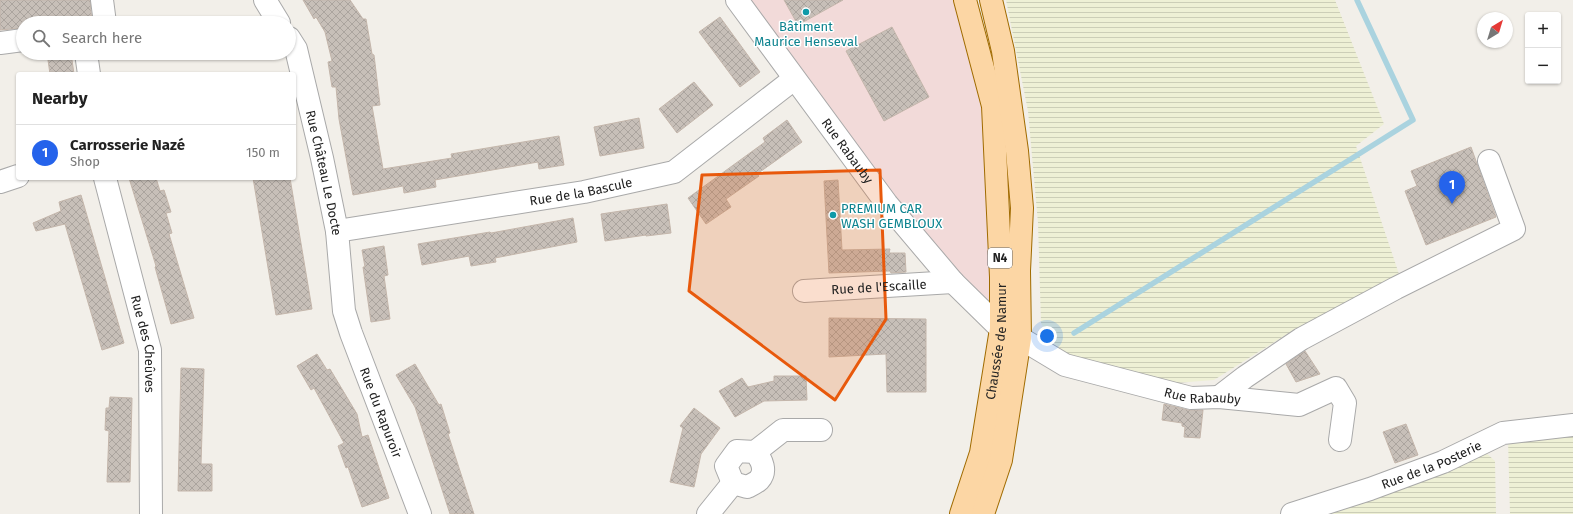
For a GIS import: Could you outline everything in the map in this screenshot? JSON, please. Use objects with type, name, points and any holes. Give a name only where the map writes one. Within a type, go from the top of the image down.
[{"type":"main road","name":"Chaussée de Namur","points":[[961,514],[981,453],[1010,334],[1001,277],[993,106],[965,0]]},
{"type":"main road","name":"Chaussée de Namur","points":[[983,514],[1001,460],[1010,334],[1019,271],[1022,208],[1017,151],[1003,51],[991,0]]},
{"type":"street","points":[[102,0],[104,16]]},
{"type":"street","points":[[265,0],[275,16]]},
{"type":"street","name":"Rue Rabauby","points":[[737,0],[887,204],[953,282],[1010,334],[1065,365],[1191,398],[1219,397],[1299,406],[1336,388],[1345,403],[1340,440]]},
{"type":"street","points":[[0,43],[16,41]]},
{"type":"street","name":"Rue Château Le Docte","points":[[296,49],[322,158],[337,231],[344,311]]},
{"type":"street","points":[[87,60],[89,72]]},
{"type":"street","name":"Rue de la Bascule","points":[[337,231],[584,192],[674,172],[794,79]]},
{"type":"street","points":[[1219,397],[1245,377],[1301,339],[1396,288],[1514,229],[1489,161]]},
{"type":"street","points":[[0,182],[16,177]]},
{"type":"street","name":"Rue des Cheûves","points":[[106,180],[150,350],[151,514]]},
{"type":"street","name":"Rue de l'Escaille","points":[[804,291],[953,282]]},
{"type":"street","name":"Rue du Rapuroir","points":[[344,311],[350,333],[420,514]]},
{"type":"street","name":"Rue de la Posterie","points":[[1292,514],[1370,489],[1443,462],[1503,433],[1573,425]]},
{"type":"street","points":[[733,483],[726,466],[737,451],[755,452],[783,430],[822,430]]},
{"type":"street","points":[[733,483],[747,487],[766,484],[762,460],[755,452]]},
{"type":"street","points":[[708,514],[733,483]]},
{"type":"highlighted area","points":[[880,170],[886,319],[835,400],[689,291],[702,175]]},
{"type":"shaded area","points":[[737,0],[965,0],[993,106],[1001,329]]},
{"type":"green space","points":[[1006,0],[1335,0],[1384,124],[1356,146],[1400,277],[1287,334],[1214,380],[1176,383],[1070,356],[1052,342],[1041,323],[1038,223],[1028,111]]},
{"type":"green space","points":[[1573,430],[1573,514],[1510,514],[1508,438]]},
{"type":"green space","points":[[1484,451],[1495,461],[1496,514],[1326,514],[1391,493],[1464,463]]},
{"type":"building","points":[[0,0],[90,0],[91,16],[16,16],[16,29],[0,30]]},
{"type":"building","points":[[303,0],[350,0],[363,19],[366,19],[372,54],[374,55],[380,105],[372,106],[383,169],[452,158],[451,154],[559,136],[564,165],[539,169],[538,162],[435,180],[436,187],[404,193],[403,186],[353,195],[339,119],[336,87],[332,87],[328,62],[332,61],[325,32],[316,17],[314,19]]},
{"type":"building","name":"Bâtiment Maurice Henseval","points":[[784,0],[843,0],[798,25]]},
{"type":"building","points":[[720,17],[760,72],[740,87],[699,32]]},
{"type":"building","points":[[892,27],[929,97],[884,121],[846,51]]},
{"type":"building","points":[[48,60],[72,60],[74,72],[50,72]]},
{"type":"building","points":[[694,82],[713,105],[677,133],[659,109]]},
{"type":"building","points":[[639,118],[644,148],[600,156],[594,127]]},
{"type":"building","points":[[787,120],[802,142],[757,174],[759,176],[726,199],[731,207],[706,224],[688,198],[765,142],[763,138]]},
{"type":"building","points":[[1471,147],[1496,217],[1426,245],[1405,191],[1417,186],[1411,171]]},
{"type":"building","points":[[130,180],[157,180],[160,191],[164,190],[171,212],[166,213],[172,233],[169,234],[194,318],[171,324],[155,267],[156,266]]},
{"type":"building","points":[[253,180],[290,180],[312,309],[276,315]]},
{"type":"building","name":"PREMIUM CAR WASH GEMBLOUX","points":[[838,180],[842,250],[890,249],[889,253],[905,253],[906,272],[891,273],[890,271],[829,273],[824,181]]},
{"type":"building","points":[[81,195],[124,343],[102,350],[65,224],[36,231],[33,223],[61,211],[59,202]]},
{"type":"building","points":[[667,204],[671,233],[605,241],[601,214]]},
{"type":"building","points":[[573,218],[577,242],[495,258],[496,262],[471,266],[469,256],[422,265],[418,244],[491,233]]},
{"type":"building","points":[[384,246],[388,275],[384,276],[390,319],[371,322],[362,250]]},
{"type":"building","points":[[829,318],[926,319],[926,392],[887,392],[886,354],[829,357]]},
{"type":"building","points":[[1305,351],[1320,374],[1296,382],[1286,364]]},
{"type":"building","points":[[317,354],[327,370],[330,369],[357,414],[362,437],[368,435],[389,498],[362,507],[348,467],[346,468],[338,446],[344,443],[314,388],[311,390],[297,366]]},
{"type":"building","points":[[415,364],[439,405],[441,404],[450,433],[448,434],[474,514],[450,514],[415,407],[396,375]]},
{"type":"building","points":[[181,368],[204,369],[201,464],[212,464],[212,491],[178,491]]},
{"type":"building","points":[[774,376],[806,376],[807,400],[764,401],[735,417],[719,391],[742,378],[748,387],[774,381]]},
{"type":"building","points":[[110,397],[132,398],[130,482],[107,482],[109,431],[105,430],[106,408],[109,408]]},
{"type":"building","points":[[1164,404],[1188,410],[1203,410],[1200,438],[1184,437],[1185,427],[1182,426],[1182,423],[1162,420]]},
{"type":"building","points":[[694,408],[720,428],[701,454],[694,487],[670,482],[683,428],[680,426]]},
{"type":"building","points":[[1406,424],[1418,455],[1395,463],[1383,432]]},
{"type":"waterway","points":[[1074,333],[1413,120],[1357,0]]},
{"type":"place","name":"Bâtiment Maurice Henseval","points":[[806,12]]},
{"type":"place","name":"Carrosserie Nazé","points":[[1452,204]]},
{"type":"place","name":"PREMIUM CAR WASH GEMBLOUX","points":[[833,215]]}]
